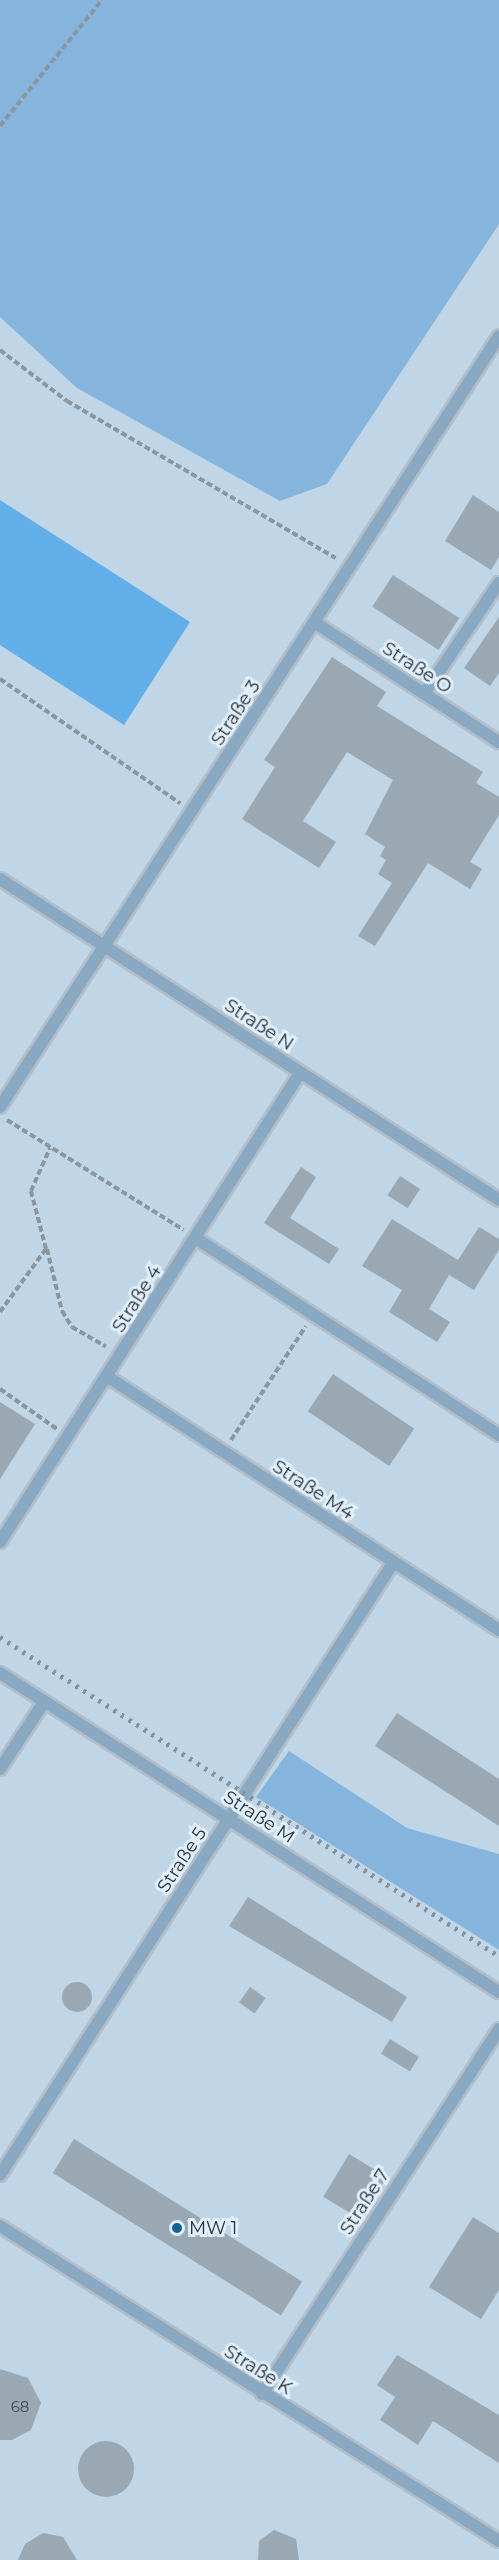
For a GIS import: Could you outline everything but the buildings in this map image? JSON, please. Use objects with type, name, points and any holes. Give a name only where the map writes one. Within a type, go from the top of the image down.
[{"type":"lane","name":"Straße 3","points":[[0,1107],[101,945],[193,812],[317,624],[499,336]]},
{"type":"lane","points":[[424,694],[499,583]]},
{"type":"lane","name":"Straße O","points":[[317,624],[499,742]]},
{"type":"lane","name":"Straße N","points":[[0,879],[499,1200]]},
{"type":"lane","name":"Straße 4","points":[[0,1542],[122,1357],[300,1073]]},
{"type":"lane","points":[[197,1239],[499,1435]]},
{"type":"lane","name":"Straße M4","points":[[108,1377],[499,1630]]},
{"type":"lane","name":"Straße 5","points":[[0,2175],[393,1563]]},
{"type":"lane","name":"Straße M","points":[[0,1673],[499,1992]]},
{"type":"lane","points":[[0,1769],[44,1702]]},
{"type":"lane","name":"Straße 7","points":[[262,2394],[499,2029]]},
{"type":"lane","name":"Straße K","points":[[0,2226],[262,2394],[499,2541]]},
{"type":"path","points":[[0,126],[102,0]]},
{"type":"path","points":[[0,350],[67,401],[352,567]]},
{"type":"path","points":[[0,679],[193,812]]},
{"type":"path","points":[[0,1116],[197,1239]]},
{"type":"path","points":[[50,1148],[31,1191],[62,1311],[72,1328],[122,1357]]},
{"type":"path","points":[[0,1312],[46,1249]]},
{"type":"path","points":[[223,1453],[314,1314]]},
{"type":"path","points":[[0,1390],[69,1437]]},
{"type":"shaded area","points":[[0,0],[499,0],[499,2560],[0,2560]]},
{"type":"shaded area","points":[[0,0],[499,0],[499,224],[327,484],[280,501],[77,388],[0,317]]},
{"type":"shaded area","points":[[0,500],[190,622],[124,725],[0,645]]},
{"type":"shaded area","points":[[289,1751],[407,1828],[499,1854],[499,1950],[256,1797]]},
{"type":"railway","points":[[0,1637],[499,1956]]},
{"type":"place","name":"MW 1","points":[[177,2228]]}]
